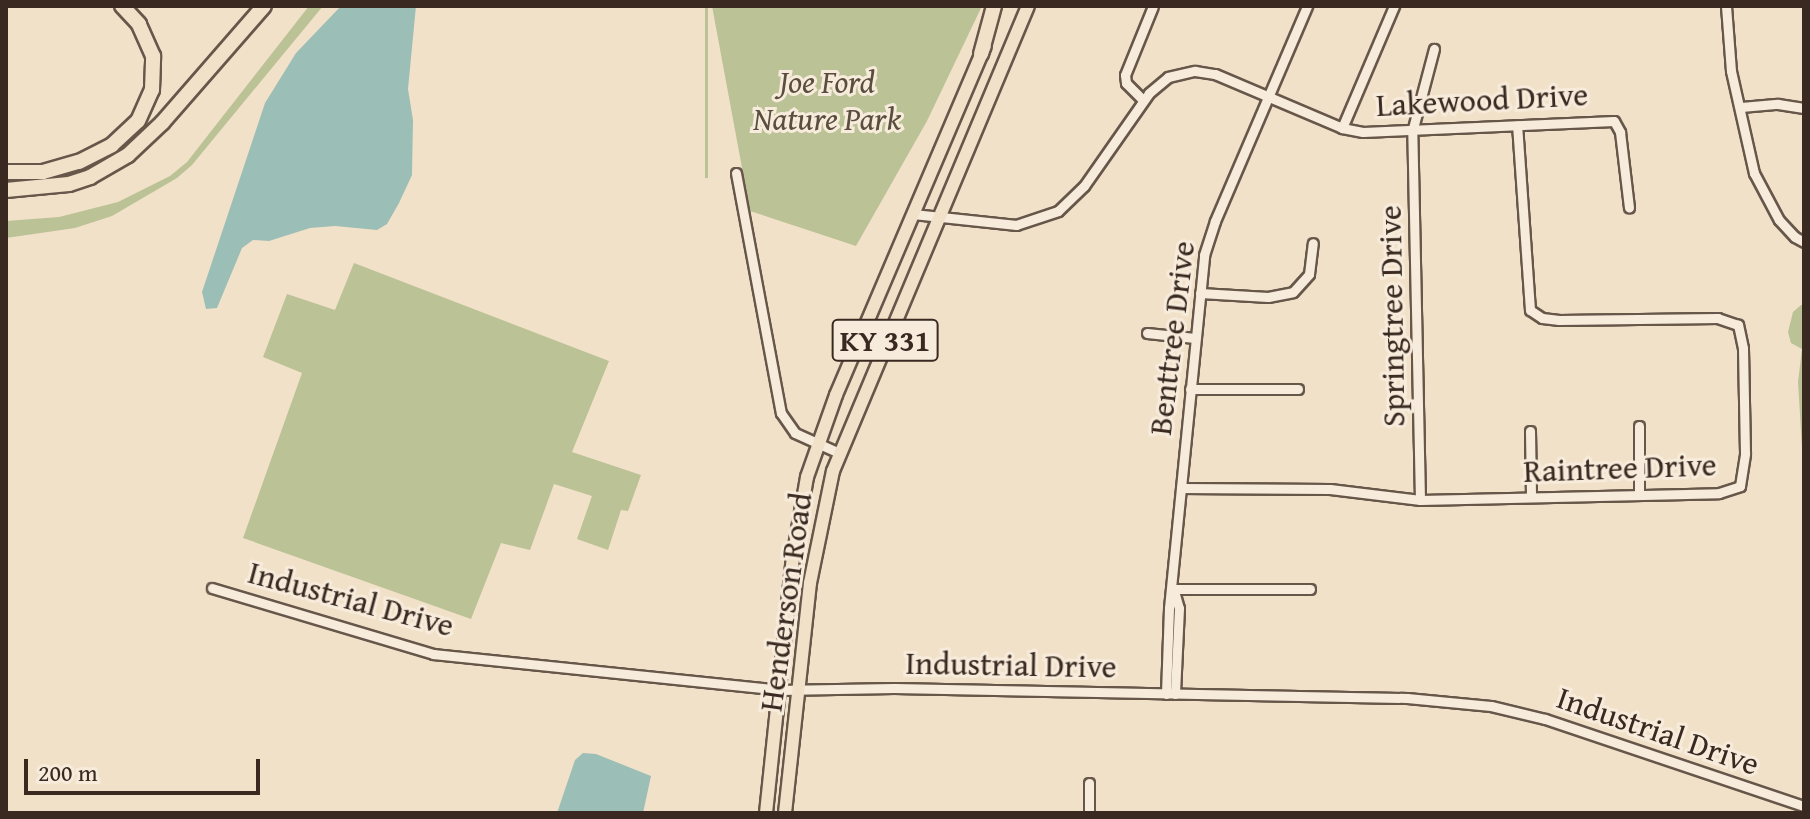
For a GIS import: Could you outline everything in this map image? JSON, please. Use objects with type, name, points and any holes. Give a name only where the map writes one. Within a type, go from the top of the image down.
[{"type":"highway","points":[[6,172],[43,172],[79,162],[112,145],[138,121],[152,90],[153,56],[139,24],[122,6]]},
{"type":"highway","points":[[6,190],[69,184],[90,177],[128,155],[162,123],[264,6]]},
{"type":"highway","points":[[981,54],[994,6]]},
{"type":"main road","name":"Henderson Road","points":[[766,813],[799,518],[818,443],[1002,6]]},
{"type":"main road","name":"Henderson Road","points":[[785,813],[817,538],[839,453],[1028,6]]},
{"type":"street","points":[[1143,100],[1126,83],[1125,75],[1153,6]]},
{"type":"street","name":"Benttree Drive","points":[[1170,694],[1179,608],[1173,589],[1204,255],[1215,221],[1307,6]]},
{"type":"street","points":[[1342,128],[1394,6]]},
{"type":"street","points":[[1726,6],[1731,71],[1749,155],[1761,191],[1779,220],[1804,242]]},
{"type":"street","name":"Springtree Drive","points":[[1420,500],[1412,132],[1434,49]]},
{"type":"street","name":"Lakewood Drive","points":[[913,214],[1016,225],[1058,211],[1084,186],[1143,100],[1165,79],[1195,71],[1215,74],[1342,128],[1412,132],[1614,121],[1622,144],[1629,207]]},
{"type":"street","points":[[1741,107],[1778,104],[1804,108]]},
{"type":"street","name":"Raintree Drive","points":[[1181,488],[1330,489],[1420,500],[1719,493],[1740,486],[1745,453],[1741,331],[1733,321],[1718,318],[1559,320],[1535,315],[1527,304],[1517,125]]},
{"type":"street","points":[[736,173],[781,413],[795,433],[839,453]]},
{"type":"street","points":[[1200,293],[1268,297],[1293,292],[1309,274],[1313,243]]},
{"type":"street","points":[[1147,333],[1195,338]]},
{"type":"street","points":[[1190,389],[1298,389]]},
{"type":"street","points":[[1639,426],[1639,494]]},
{"type":"street","points":[[1530,431],[1531,497]]},
{"type":"street","name":"Industrial Drive","points":[[212,588],[433,654],[779,690],[894,688],[1407,698],[1491,706],[1545,719],[1804,806]]},
{"type":"street","points":[[1173,589],[1310,589]]},
{"type":"street","points":[[1089,783],[1089,813]]},
{"type":"green space","points":[[309,6],[323,6],[192,165],[177,178],[112,216],[75,228],[6,238],[6,221],[59,217],[118,202],[170,176],[187,162]]},
{"type":"green space","points":[[705,6],[708,6],[708,178],[705,178]]},
{"type":"green space","name":"Joe Ford Nature Park","points":[[712,6],[982,6],[927,121],[856,246],[750,211]]},
{"type":"green space","points":[[354,263],[609,361],[572,452],[641,475],[628,511],[621,510],[608,550],[577,539],[592,496],[554,484],[530,550],[501,543],[471,619],[243,538],[302,373],[263,357],[287,294],[335,310]]},
{"type":"green space","points":[[1804,305],[1804,481],[1798,382],[1802,349],[1791,343],[1788,332],[1793,312]]},
{"type":"water","points":[[341,6],[416,6],[408,89],[413,120],[412,175],[387,224],[377,230],[335,226],[310,228],[269,241],[253,240],[242,248],[217,308],[206,309],[202,292],[265,103],[296,53]]},
{"type":"water","points":[[583,753],[596,754],[651,776],[643,813],[557,813],[575,760]]}]
